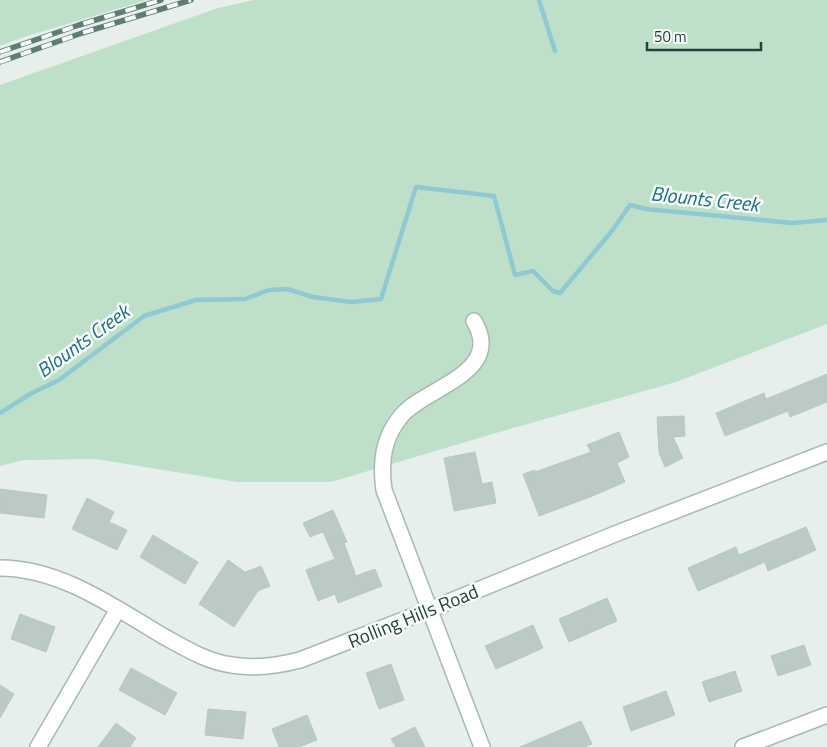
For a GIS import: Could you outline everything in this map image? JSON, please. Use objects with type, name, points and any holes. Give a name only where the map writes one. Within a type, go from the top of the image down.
[{"type":"street","points":[[474,321],[480,333],[481,343],[479,354],[473,366],[403,413],[387,439],[382,456],[381,473],[384,490],[482,747]]},
{"type":"street","name":"Rolling Hills Road","points":[[0,568],[51,577],[93,595],[192,652],[211,660],[255,668],[280,666],[429,610],[614,534],[827,452]]},
{"type":"street","points":[[38,747],[118,609]]},
{"type":"street","points":[[743,747],[827,715]]},
{"type":"green space","points":[[0,0],[147,0],[0,46]]},
{"type":"green space","points":[[254,0],[827,0],[827,324],[676,382],[331,482],[237,482],[96,459],[23,460],[0,466],[0,85],[218,8]]},
{"type":"building","points":[[827,374],[827,402],[790,417],[788,411],[725,436],[716,413],[764,393],[766,399]]},
{"type":"building","points":[[684,416],[685,436],[673,437],[683,458],[665,467],[659,453],[657,417]]},
{"type":"building","points":[[619,432],[629,457],[617,463],[625,482],[539,516],[523,474],[535,470],[535,472],[591,452],[587,445]]},
{"type":"building","points":[[475,452],[482,484],[492,482],[496,503],[454,511],[444,458]]},
{"type":"building","points":[[0,489],[47,495],[44,518],[0,513]]},
{"type":"building","points":[[87,498],[114,512],[109,522],[127,530],[117,550],[72,529]]},
{"type":"building","points":[[333,510],[347,542],[344,543],[356,576],[375,569],[382,586],[338,603],[335,594],[318,601],[306,570],[335,559],[323,532],[310,537],[303,523]]},
{"type":"building","points":[[806,527],[816,550],[768,571],[765,562],[698,591],[688,568],[736,547],[739,555]]},
{"type":"building","points":[[153,535],[198,562],[185,584],[140,557]]},
{"type":"building","points":[[228,560],[245,572],[261,566],[270,586],[258,591],[234,627],[199,604]]},
{"type":"building","points":[[607,598],[617,621],[569,642],[559,619]]},
{"type":"building","points":[[20,614],[55,627],[46,652],[11,639]]},
{"type":"building","points":[[533,625],[543,648],[496,669],[485,646]]},
{"type":"building","points":[[804,645],[811,665],[778,676],[771,656]]},
{"type":"building","points":[[391,664],[404,700],[379,709],[366,673]]},
{"type":"building","points":[[131,668],[177,693],[165,715],[119,690]]},
{"type":"building","points":[[735,671],[742,691],[709,702],[702,682]]},
{"type":"building","points":[[0,685],[14,694],[0,718]]},
{"type":"building","points":[[666,691],[675,715],[631,731],[623,707]]},
{"type":"building","points":[[208,709],[246,712],[243,739],[205,735]]},
{"type":"building","points":[[307,715],[317,740],[299,747],[279,747],[272,729]]},
{"type":"building","points":[[581,721],[592,744],[585,747],[520,747]]},
{"type":"building","points":[[116,723],[136,738],[130,747],[98,747]]},
{"type":"building","points":[[415,727],[425,747],[396,747],[391,739]]},
{"type":"waterway","points":[[539,0],[555,51]]},
{"type":"waterway","name":"Blounts Creek","points":[[0,413],[30,394],[59,380],[144,316],[196,300],[245,299],[269,290],[287,289],[313,297],[351,302],[381,299],[416,187],[494,196],[515,275],[533,271],[553,291],[560,293],[612,231],[630,205],[646,209],[792,223],[827,220]]},
{"type":"railway","points":[[0,52],[161,0]]},
{"type":"railway","points":[[0,62],[82,33],[191,0]]}]
